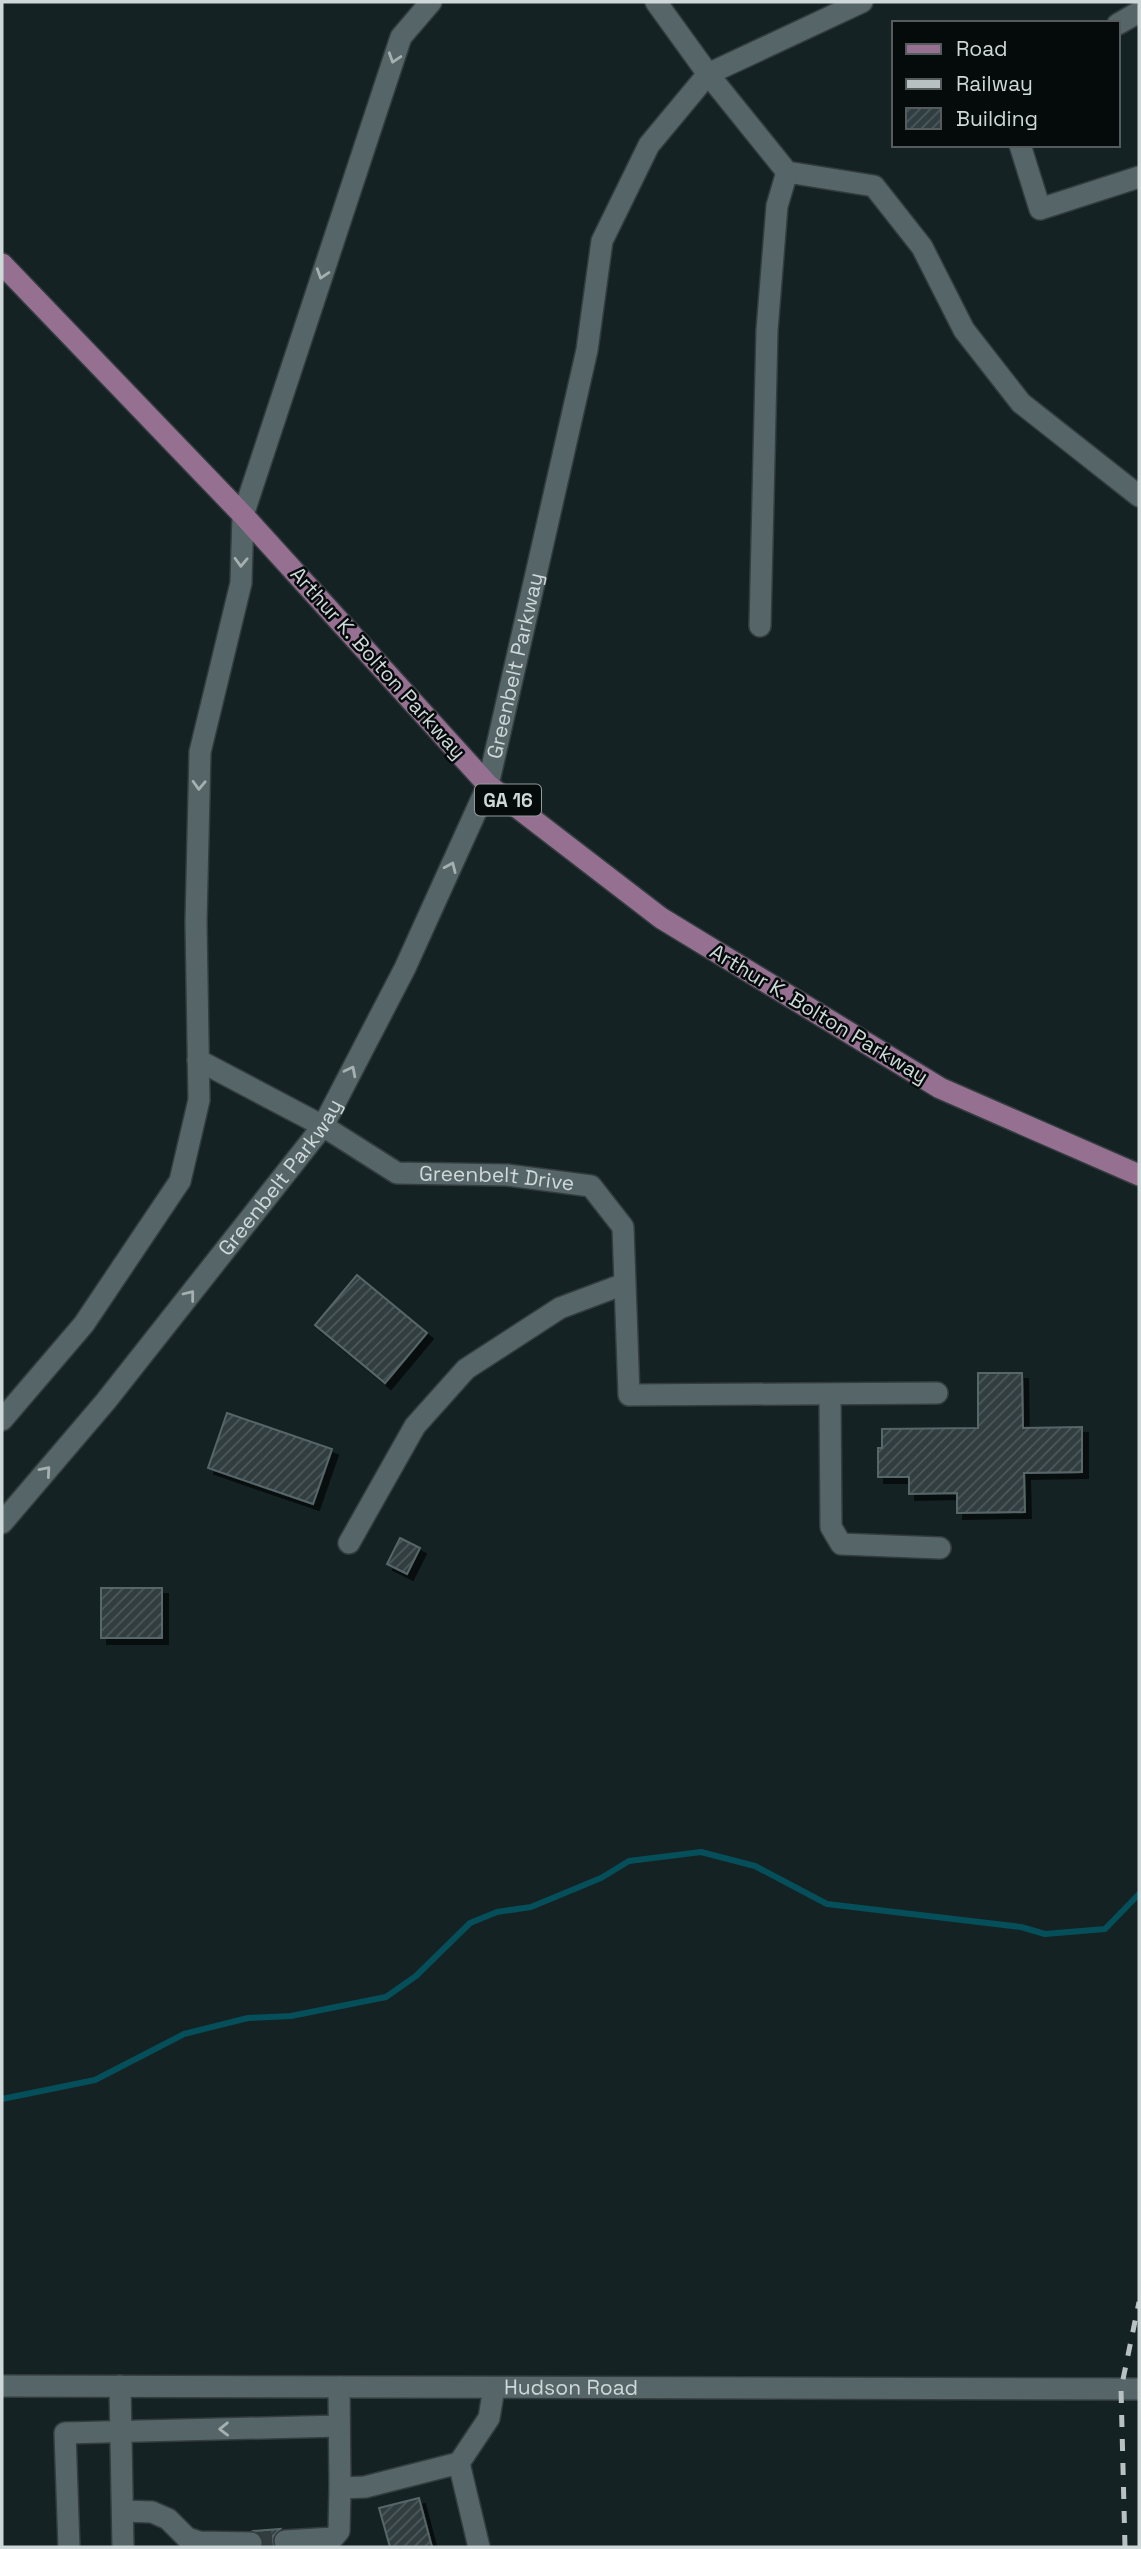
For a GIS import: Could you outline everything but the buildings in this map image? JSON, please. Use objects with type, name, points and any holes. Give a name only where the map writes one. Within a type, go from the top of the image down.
[{"type":"main road","name":"Arthur K. Bolton Parkway","points":[[2,264],[243,514],[488,785],[661,918],[940,1088],[1139,1175]]},
{"type":"street","points":[[2,1420],[84,1324],[180,1181],[199,1100],[196,922],[200,752],[241,583],[243,514],[401,37],[430,2]]},
{"type":"street","points":[[656,2],[708,74],[787,172],[874,186],[922,247],[964,330],[1021,403],[1139,496]]},
{"type":"street","name":"Greenbelt Parkway","points":[[2,1523],[106,1401],[323,1126],[405,968],[488,785],[587,350],[602,241],[649,145],[708,74],[862,2]]},
{"type":"street","points":[[1021,147],[1040,209],[1139,177]]},
{"type":"street","points":[[760,626],[766,330],[777,206],[787,172]]},
{"type":"street","name":"Greenbelt Drive","points":[[198,1060],[323,1126],[397,1173],[507,1175],[591,1186],[623,1227],[629,1395],[830,1395]]},
{"type":"street","points":[[349,1543],[415,1426],[466,1368],[560,1308],[624,1284]]},
{"type":"street","points":[[937,1393],[830,1395],[831,1527],[841,1544],[940,1548]]},
{"type":"street","name":"Hudson Road","points":[[2,2386],[1139,2389]]},
{"type":"street","points":[[120,2386],[124,2547]]},
{"type":"street","points":[[285,2541],[334,2538],[339,2530],[339,2387]]},
{"type":"street","points":[[340,2488],[365,2487],[459,2463],[489,2418],[494,2388]]},
{"type":"street","points":[[69,2547],[65,2432],[339,2426]]},
{"type":"street","points":[[459,2463],[479,2547]]},
{"type":"street","points":[[122,2511],[160,2515],[168,2519],[187,2539],[199,2542],[251,2543]]},
{"type":"waterway","points":[[2,2099],[95,2080],[184,2034],[248,2018],[291,2016],[386,1997],[416,1976],[470,1923],[497,1912],[531,1907],[601,1878],[629,1861],[701,1852],[755,1866],[827,1904],[1021,1927],[1045,1934],[1105,1929],[1139,1894]]},
{"type":"tunnel","points":[[251,2543],[285,2541]]},
{"type":"railway","points":[[1125,2547],[1121,2389],[1139,2302]]}]
